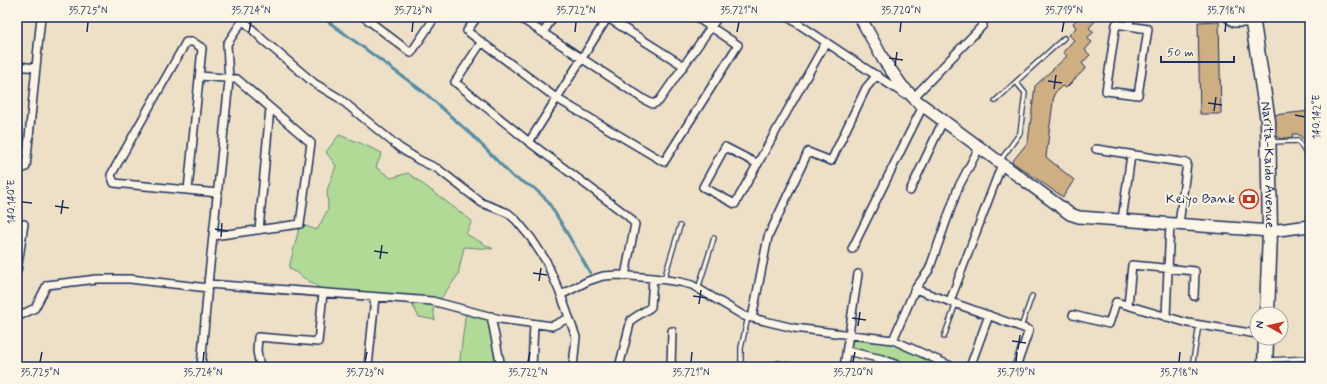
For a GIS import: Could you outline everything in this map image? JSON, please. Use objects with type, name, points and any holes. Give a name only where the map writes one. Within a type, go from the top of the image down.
[{"type":"highway","name":"Narita-Kaido Avenue","points":[[1253,20],[1268,121],[1270,231],[1267,306]]},
{"type":"highway","points":[[1265,364],[1266,346]]},
{"type":"street","points":[[17,171],[26,167],[41,17]]},
{"type":"street","points":[[364,17],[374,20],[411,53],[435,17]]},
{"type":"street","points":[[477,17],[467,31],[481,43],[556,98],[664,162],[738,45],[696,17]]},
{"type":"street","points":[[519,17],[653,104],[659,101],[718,17]]},
{"type":"street","points":[[543,32],[553,17]]},
{"type":"street","points":[[788,17],[918,102],[1070,214],[1079,217],[1270,231],[1310,226]]},
{"type":"street","points":[[852,249],[918,102],[983,25],[983,17]]},
{"type":"street","points":[[1129,26],[1130,17]]},
{"type":"street","points":[[1226,17],[1234,23],[1253,20]]},
{"type":"street","points":[[201,367],[229,78],[227,44],[242,18],[263,40],[314,83],[339,98],[400,148],[419,160],[438,169],[482,203],[508,213],[516,220],[531,238],[546,261],[561,295],[576,337],[573,367]]},
{"type":"street","points":[[529,142],[581,58],[608,18],[684,66]]},
{"type":"street","points":[[864,18],[883,59],[902,86],[918,102]]},
{"type":"street","points":[[1116,24],[1129,26],[1148,29],[1138,95],[1106,91],[1116,24]]},
{"type":"street","points":[[188,190],[202,48],[193,42],[186,42],[111,175],[114,183],[218,193]]},
{"type":"street","points":[[758,164],[725,148],[703,187],[736,204],[826,42]]},
{"type":"street","points":[[481,43],[455,82],[529,142],[628,216],[634,224],[625,276]]},
{"type":"street","points":[[17,66],[36,68]]},
{"type":"street","points":[[750,318],[768,237],[808,152],[831,161],[866,88],[877,75]]},
{"type":"street","points":[[200,76],[237,79],[311,143],[300,224],[213,236]]},
{"type":"street","points":[[259,230],[270,108]]},
{"type":"street","points":[[910,191],[943,121]]},
{"type":"street","points":[[893,340],[915,289],[929,270],[958,188],[979,148]]},
{"type":"street","points":[[1096,149],[1187,163],[1174,223],[1168,268],[1166,317]]},
{"type":"street","points":[[1122,220],[1131,155]]},
{"type":"street","points":[[953,302],[1001,163]]},
{"type":"street","points":[[17,225],[24,224],[17,271]]},
{"type":"street","points":[[1128,305],[1132,265],[1195,271],[1194,296]]},
{"type":"street","points":[[844,367],[858,274]]},
{"type":"street","points":[[561,295],[588,281],[603,276],[664,279],[692,285],[744,316],[750,318],[794,328],[893,340],[953,367]]},
{"type":"street","points":[[619,367],[631,320],[651,307],[653,278]]},
{"type":"street","points":[[17,317],[35,308],[47,285],[97,279],[130,279],[208,286],[432,301],[500,319],[552,326],[569,318]]},
{"type":"street","points":[[915,289],[1029,330],[1016,367]]},
{"type":"street","points":[[259,367],[260,361],[257,351],[258,337],[318,342],[323,293]]},
{"type":"street","points":[[368,367],[375,297]]},
{"type":"street","points":[[1073,315],[1109,324],[1116,302],[1199,325],[1249,333]]},
{"type":"street","points":[[970,367],[989,315]]},
{"type":"street","points":[[491,316],[501,367]]},
{"type":"street","points":[[532,367],[534,324]]},
{"type":"street","points":[[671,367],[672,331]]},
{"type":"street","points":[[847,351],[882,359],[902,367]]},
{"type":"lane","points":[[995,101],[1064,38]]},
{"type":"lane","points":[[1001,163],[1020,133],[1025,93],[1016,82]]},
{"type":"lane","points":[[1269,142],[1298,141],[1307,154],[1310,165]]},
{"type":"lane","points":[[664,279],[680,226]]},
{"type":"lane","points":[[698,289],[714,238]]},
{"type":"lane","points":[[1020,327],[1032,296]]},
{"type":"lane","points":[[944,337],[953,302]]},
{"type":"lane","points":[[741,367],[741,348],[750,318]]},
{"type":"lane","points":[[1192,366],[1199,325]]},
{"type":"lane","points":[[1265,364],[1310,358]]},
{"type":"lane","points":[[778,362],[800,367]]},
{"type":"green space","points":[[339,135],[382,153],[376,167],[391,178],[408,173],[472,221],[466,234],[493,249],[464,247],[458,275],[433,309],[435,320],[419,317],[409,299],[327,293],[289,268],[300,224],[317,230],[328,209],[327,190],[336,166],[326,152]]},
{"type":"green space","points":[[466,310],[491,316],[501,367],[459,367]]},
{"type":"green space","points":[[850,335],[893,340],[953,367],[898,367],[847,351]]},
{"type":"building","points":[[1079,17],[1097,17],[1089,28],[1094,32],[1087,38],[1092,42],[1085,50],[1090,55],[1082,63],[1086,68],[1066,88],[1062,86],[1054,94],[1046,157],[1074,180],[1063,197],[1012,162],[1028,142],[1035,86],[1067,56],[1063,52],[1074,40],[1069,35],[1076,28],[1073,23]]},
{"type":"building","points":[[1219,21],[1221,114],[1200,114],[1198,22]]},
{"type":"building","points":[[1310,111],[1310,145],[1298,134],[1293,134],[1292,137],[1280,139],[1274,133],[1274,115]]},
{"type":"waterway","points":[[322,17],[425,93],[473,136],[513,177],[534,188],[547,200],[590,273]]},
{"type":"place","name":"Keiyo Bank","points":[[1249,199]]}]
